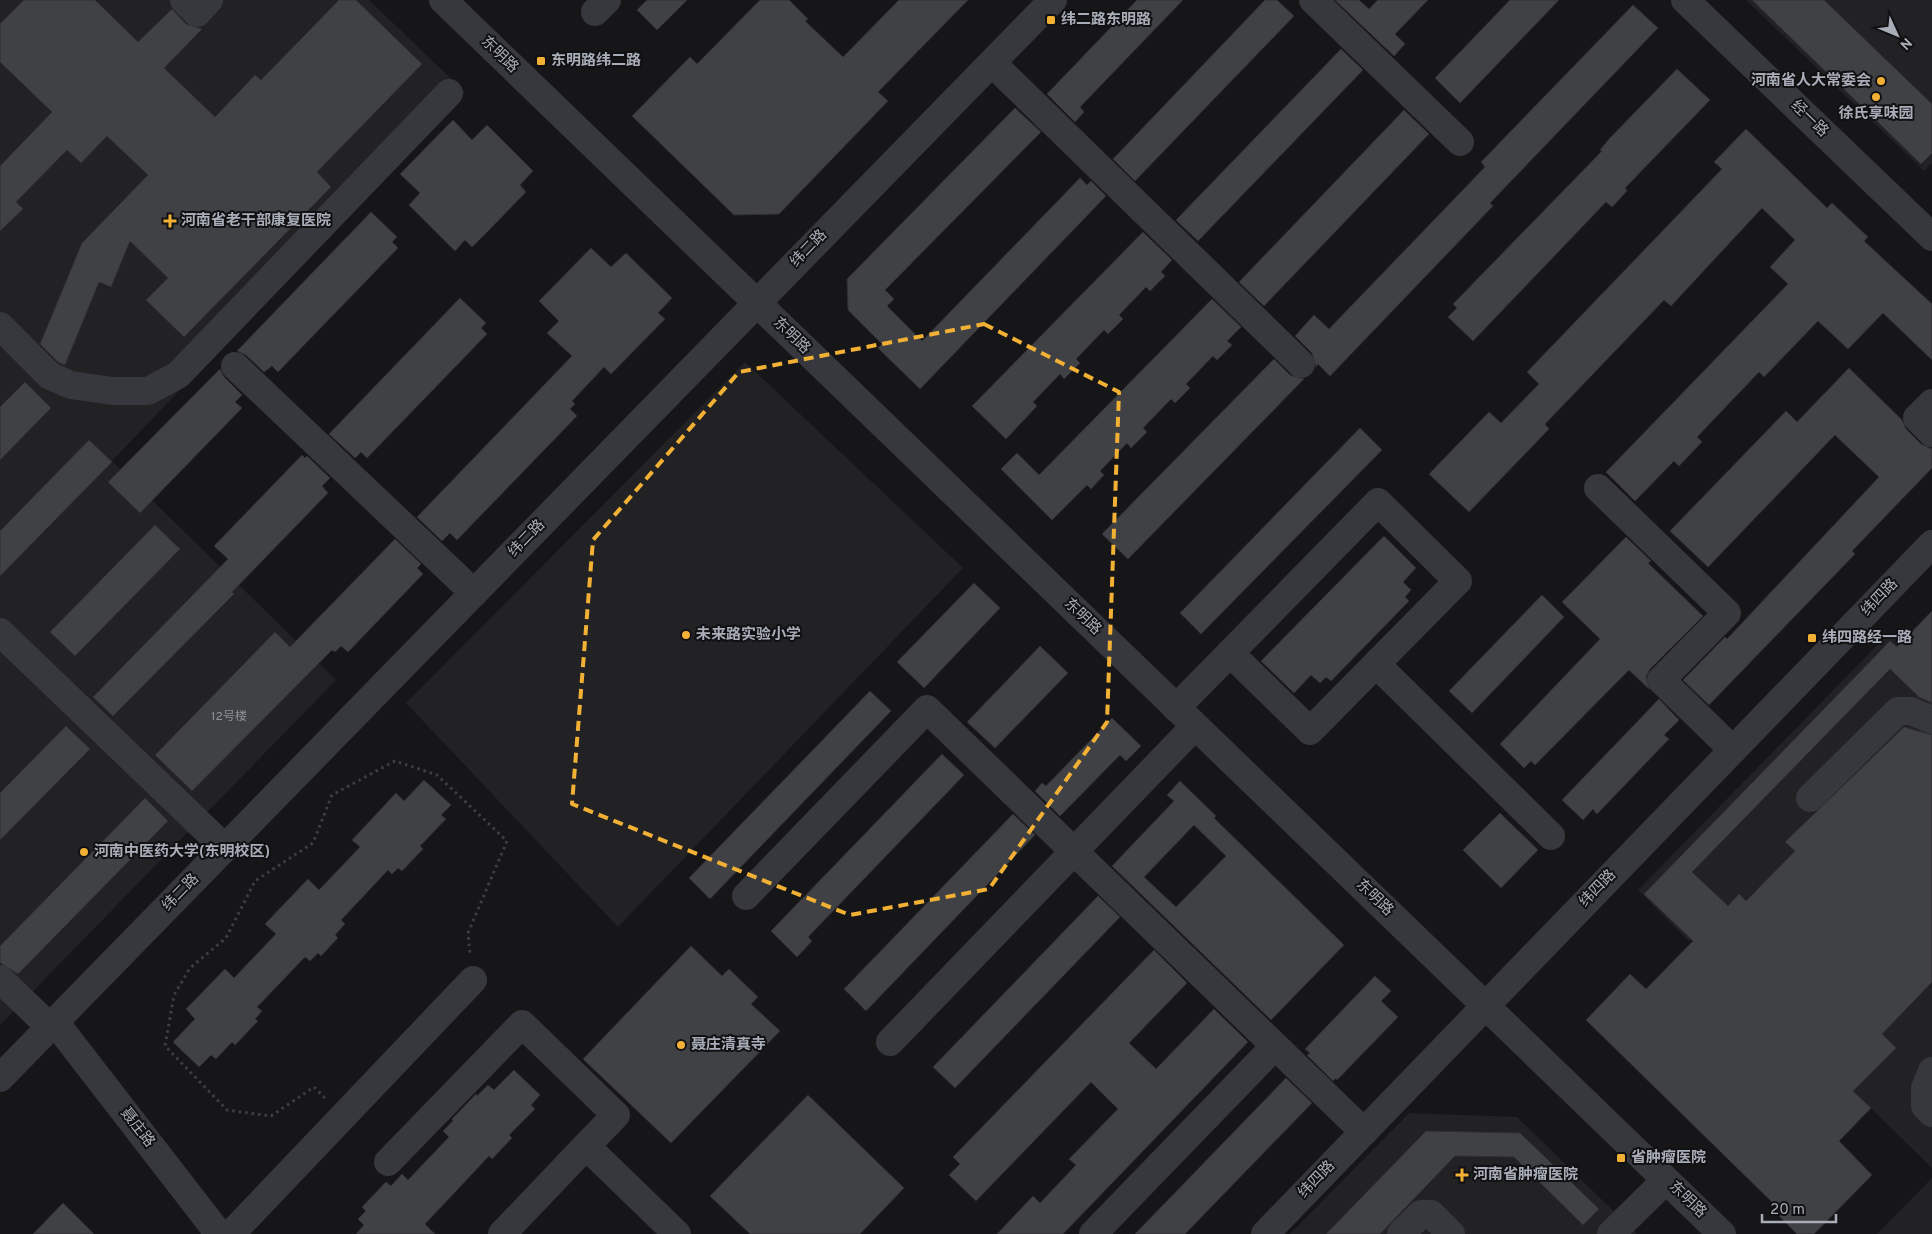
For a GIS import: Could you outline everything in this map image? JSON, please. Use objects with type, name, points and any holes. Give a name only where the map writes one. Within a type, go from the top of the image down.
[{"type":"street","points":[[184,0],[197,13],[209,0]]},
{"type":"street","name":"东明路","points":[[443,0],[1722,1234]]},
{"type":"street","name":"纬二路","points":[[0,1078],[1053,0]]},
{"type":"street","points":[[1313,0],[1460,142]]},
{"type":"street","name":"经一路","points":[[1686,0],[1932,237]]},
{"type":"street","points":[[992,63],[1301,364]]},
{"type":"street","points":[[0,326],[50,376],[72,385],[112,391],[148,391],[178,375],[449,93]]},
{"type":"street","points":[[235,366],[474,593]]},
{"type":"street","points":[[1932,403],[1917,418],[1932,433]]},
{"type":"street","points":[[1598,488],[1727,613],[1661,680],[1733,750]]},
{"type":"street","points":[[890,1042],[1074,852],[1186,717],[1230,653],[1378,502],[1458,581],[1310,732],[1230,653]]},
{"type":"street","name":"纬四路","points":[[1265,1234],[1932,544]]},
{"type":"street","points":[[0,632],[225,848]]},
{"type":"street","points":[[1376,664],[1551,836]]},
{"type":"street","points":[[746,896],[927,709],[1364,1132]]},
{"type":"street","points":[[1810,798],[1898,711],[1911,711],[1932,720]]},
{"type":"street","name":"聂庄路","points":[[0,979],[52,1024],[219,1234]]},
{"type":"street","points":[[232,1234],[473,980]]},
{"type":"street","points":[[388,1162],[522,1024],[616,1115],[502,1234]]},
{"type":"street","points":[[1093,1234],[1275,1046]]},
{"type":"street","points":[[1932,1070],[1925,1088],[1925,1106],[1932,1113]]},
{"type":"street","points":[[586,1146],[677,1234]]},
{"type":"street","points":[[1612,1234],[1666,1180]]},
{"type":"street","points":[[1401,1234],[1420,1214],[1432,1214],[1451,1234]]},
{"type":"path","points":[[344,1116],[314,1087],[271,1116],[227,1110],[165,1046],[174,995],[190,968],[226,938],[256,881],[313,843],[332,794],[395,761],[437,775],[507,841],[468,933],[473,980]]},
{"type":"highlighted area","points":[[984,324],[1119,392],[1107,722],[989,889],[850,915],[572,804],[593,540],[739,372]]},
{"type":"shaded area","points":[[0,0],[369,0],[465,92],[112,461],[336,680],[0,1025]]},
{"type":"shaded area","name":"河南省人大常委会","points":[[1746,0],[1932,0],[1932,163],[1924,171]]},
{"type":"shaded area","name":"未来路实验小学","points":[[745,362],[963,568],[618,927],[406,703]]},
{"type":"shaded area","points":[[1890,632],[1932,673],[1932,1168],[1695,936],[1689,941],[1638,890]]},
{"type":"shaded area","name":"河南省肿瘤医院","points":[[1409,1113],[1517,1117],[1637,1234],[1290,1234]]},
{"type":"shaded area","points":[[1932,1178],[1932,1234],[1877,1234]]},
{"type":"building","points":[[24,0],[95,0],[138,42],[172,9],[186,24],[202,29],[164,68],[215,117],[255,75],[261,80],[339,0],[356,0],[422,64],[317,172],[331,187],[184,337],[146,300],[168,278],[130,241],[111,287],[99,282],[65,365],[58,362],[40,344],[82,243],[148,175],[107,136],[81,163],[67,150],[16,202],[23,209],[0,231],[0,166],[52,112],[0,62],[0,24]]},
{"type":"building","points":[[647,0],[687,0],[657,30],[637,10]]},
{"type":"building","points":[[760,0],[789,0],[808,19],[805,21],[843,57],[899,0],[968,0],[878,92],[888,101],[779,214],[734,215],[632,116],[690,57],[697,64]]},
{"type":"building","points":[[1137,0],[1183,0],[1080,107],[1084,112],[1075,122],[1047,94]]},
{"type":"building","points":[[1265,0],[1277,0],[1294,16],[1135,181],[1113,159]]},
{"type":"building","points":[[1335,0],[1359,0],[1369,9],[1378,0],[1428,0],[1395,34],[1405,44],[1394,56]]},
{"type":"building","points":[[1510,0],[1559,0],[1460,103],[1435,78]]},
{"type":"building","name":"河南省人大常委会","points":[[1752,0],[1824,0],[1932,104],[1932,153],[1921,164]]},
{"type":"building","points":[[1633,5],[1658,28],[1490,203],[1493,206],[1330,376],[1318,364],[1316,367],[1312,353],[1295,336],[1314,315],[1329,329],[1485,167],[1481,162]]},
{"type":"building","points":[[1341,49],[1363,70],[1198,241],[1176,220]]},
{"type":"building","points":[[1677,69],[1710,100],[1625,188],[1627,191],[1612,207],[1606,202],[1473,341],[1448,317],[1457,308],[1453,304],[1602,151],[1600,150],[1609,139]]},
{"type":"building","points":[[1015,108],[1041,132],[885,290],[894,299],[887,306],[922,341],[1080,178],[1087,185],[1091,181],[1106,196],[920,389],[878,348],[882,344],[848,310],[847,279]]},
{"type":"building","points":[[1404,110],[1429,134],[1264,306],[1239,282]]},
{"type":"building","points":[[453,120],[472,140],[487,125],[533,171],[520,185],[526,192],[490,229],[472,247],[465,240],[455,251],[409,205],[420,193],[400,174]]},
{"type":"building","points":[[1746,129],[1827,208],[1832,203],[1868,237],[1864,241],[1932,304],[1932,360],[1883,313],[1848,349],[1818,321],[1764,377],[1759,372],[1697,437],[1702,442],[1679,466],[1674,461],[1635,501],[1606,472],[1788,284],[1770,267],[1795,240],[1762,208],[1671,306],[1664,300],[1545,424],[1549,429],[1469,512],[1429,474],[1489,412],[1501,423],[1539,384],[1527,372],[1722,169],[1714,162]]},
{"type":"building","points":[[371,212],[397,237],[392,242],[398,248],[278,372],[272,366],[264,372],[246,355],[237,351]]},
{"type":"building","points":[[1143,232],[1172,260],[1161,272],[1165,276],[1150,291],[1146,287],[1119,315],[1123,319],[1108,334],[1104,330],[1076,359],[1080,363],[1064,379],[1060,374],[1033,402],[1037,406],[1006,439],[972,406]]},
{"type":"building","points":[[591,248],[611,267],[626,253],[672,298],[658,313],[665,319],[611,374],[604,367],[572,401],[575,404],[570,409],[577,416],[457,540],[450,533],[442,541],[417,517],[572,356],[547,333],[559,321],[539,301]]},
{"type":"building","points":[[460,298],[486,323],[481,328],[487,334],[367,458],[361,452],[355,458],[329,434]]},
{"type":"building","points":[[1212,299],[1241,327],[1227,341],[1232,345],[1217,360],[1213,356],[1186,384],[1190,388],[1175,403],[1171,399],[1143,428],[1147,432],[1131,448],[1127,443],[1100,471],[1104,475],[1091,489],[1087,485],[1052,520],[1001,469],[1017,453],[1039,475]]},
{"type":"building","points":[[1274,359],[1290,375],[1304,379],[1128,559],[1102,534]]},
{"type":"building","points":[[1849,368],[1902,420],[1906,429],[1921,444],[1932,449],[1932,468],[1852,551],[1855,554],[1709,705],[1683,680],[1725,637],[1727,639],[1879,477],[1835,435],[1708,567],[1670,531],[1786,411],[1797,422]]},
{"type":"building","points":[[220,369],[224,377],[242,395],[235,402],[242,408],[140,513],[108,482]]},
{"type":"building","points":[[25,382],[51,408],[0,460],[0,407]]},
{"type":"building","points":[[1360,428],[1382,450],[1201,634],[1180,613]]},
{"type":"building","points":[[89,440],[112,462],[0,576],[0,531]]},
{"type":"building","points":[[302,455],[305,458],[307,456],[330,478],[322,486],[328,493],[232,592],[234,594],[113,716],[93,697],[228,559],[214,546]]},
{"type":"building","points":[[155,525],[180,549],[75,656],[50,632]]},
{"type":"building","points":[[1384,536],[1416,568],[1403,582],[1411,590],[1405,597],[1409,601],[1331,681],[1326,677],[1320,683],[1311,675],[1294,693],[1261,661]]},
{"type":"building","points":[[1626,537],[1651,561],[1648,563],[1703,616],[1650,669],[1646,677],[1649,689],[1629,670],[1535,765],[1531,761],[1524,768],[1500,744],[1600,639],[1562,602]]},
{"type":"building","points":[[395,539],[421,564],[417,568],[423,574],[348,652],[341,646],[335,652],[332,650],[192,791],[155,755],[275,632],[290,647]]},
{"type":"building","points":[[974,583],[1000,608],[924,688],[897,662]]},
{"type":"building","points":[[1542,595],[1564,617],[1472,713],[1449,691]]},
{"type":"building","points":[[1932,611],[1932,703],[1919,697],[1890,669],[1692,872],[1728,906],[1739,894],[1746,901],[1795,851],[1785,842],[1904,727],[1932,735],[1932,982],[1882,1034],[1896,1048],[1853,1091],[1871,1108],[1839,1141],[1872,1175],[1814,1234],[1797,1234],[1772,1209],[1776,1206],[1586,1020],[1630,974],[1646,989],[1693,941],[1644,894],[1890,641],[1897,647]]},
{"type":"building","points":[[1040,646],[1068,673],[995,748],[967,722]]},
{"type":"building","points":[[870,691],[891,711],[710,899],[689,878]]},
{"type":"building","points":[[1659,699],[1679,720],[1664,735],[1669,739],[1597,814],[1593,809],[1583,820],[1562,800]]},
{"type":"building","points":[[1112,718],[1141,746],[1126,761],[1120,755],[1060,816],[1035,791],[1042,783],[1046,786]]},
{"type":"building","points":[[66,726],[90,749],[0,840],[0,793]]},
{"type":"building","points":[[942,754],[964,775],[808,937],[812,941],[797,957],[771,931]]},
{"type":"building","points":[[424,780],[451,805],[441,815],[446,819],[420,846],[423,849],[402,871],[398,868],[392,874],[388,870],[341,920],[345,924],[335,935],[338,938],[321,956],[318,953],[310,961],[305,957],[257,1007],[262,1011],[255,1019],[258,1021],[235,1045],[232,1042],[216,1059],[211,1055],[199,1067],[173,1042],[195,1019],[186,1009],[225,969],[234,978],[276,934],[265,924],[308,879],[319,890],[360,847],[352,840],[396,793],[404,801]]},
{"type":"building","points":[[1180,781],[1216,816],[1214,818],[1344,945],[1271,1020],[1112,866],[1174,801],[1167,795]],"holes":[[[1194,825],[1226,856],[1176,907],[1144,877]]]},
{"type":"building","points":[[145,798],[168,821],[18,974],[2,964],[0,962],[0,946]]},
{"type":"building","points":[[1500,813],[1538,850],[1501,888],[1463,850]]},
{"type":"building","points":[[1013,814],[1035,835],[866,1011],[844,989]]},
{"type":"building","points":[[1098,896],[1120,917],[955,1088],[933,1067]]},
{"type":"building","name":"聂庄清真寺","points":[[691,946],[722,976],[729,969],[758,997],[751,1004],[780,1031],[671,1143],[583,1059]]},
{"type":"building","points":[[1154,950],[1187,983],[1129,1043],[1156,1069],[1214,1009],[1248,1042],[1063,1234],[997,1234],[1033,1196],[1040,1203],[1076,1165],[1069,1159],[1118,1109],[1091,1082],[976,1201],[949,1175],[960,1164],[953,1157]]},
{"type":"building","points":[[1375,976],[1391,991],[1381,1001],[1398,1017],[1337,1080],[1336,1078],[1333,1081],[1307,1055],[1310,1053],[1305,1049]]},
{"type":"building","points":[[514,1070],[540,1095],[531,1105],[535,1109],[509,1135],[512,1138],[492,1159],[489,1156],[425,1224],[435,1234],[356,1234],[364,1225],[358,1219],[366,1211],[362,1207],[386,1182],[391,1186],[402,1174],[408,1180],[449,1137],[443,1131],[476,1094],[477,1096],[488,1085],[494,1090]]},
{"type":"building","points":[[1286,1078],[1312,1103],[1185,1234],[1135,1234]]},
{"type":"building","points":[[808,1095],[904,1188],[860,1234],[750,1234],[710,1196]]},
{"type":"building","points":[[1426,1131],[1520,1133],[1599,1209],[1583,1225],[1514,1157],[1455,1156],[1380,1234],[1326,1234]]},
{"type":"building","points":[[63,1203],[94,1234],[33,1234]]},
{"type":"place","name":"纬二路东明路","points":[[1051,20]]},
{"type":"place","name":"东明路纬二路","points":[[541,61]]},
{"type":"place","name":"河南省人大常委会","points":[[1881,81]]},
{"type":"place","name":"徐氏享味园","points":[[1876,97]]},
{"type":"place","name":"河南省老干部康复医院","points":[[170,221]]},
{"type":"place","name":"未来路实验小学","points":[[686,635]]},
{"type":"place","name":"纬四路经一路","points":[[1812,638]]},
{"type":"place","name":"河南中医药大学(东明校区)","points":[[84,852]]},
{"type":"place","name":"聂庄清真寺","points":[[681,1045]]},
{"type":"place","name":"省肿瘤医院","points":[[1621,1158]]},
{"type":"place","name":"河南省肿瘤医院","points":[[1462,1175]]}]
